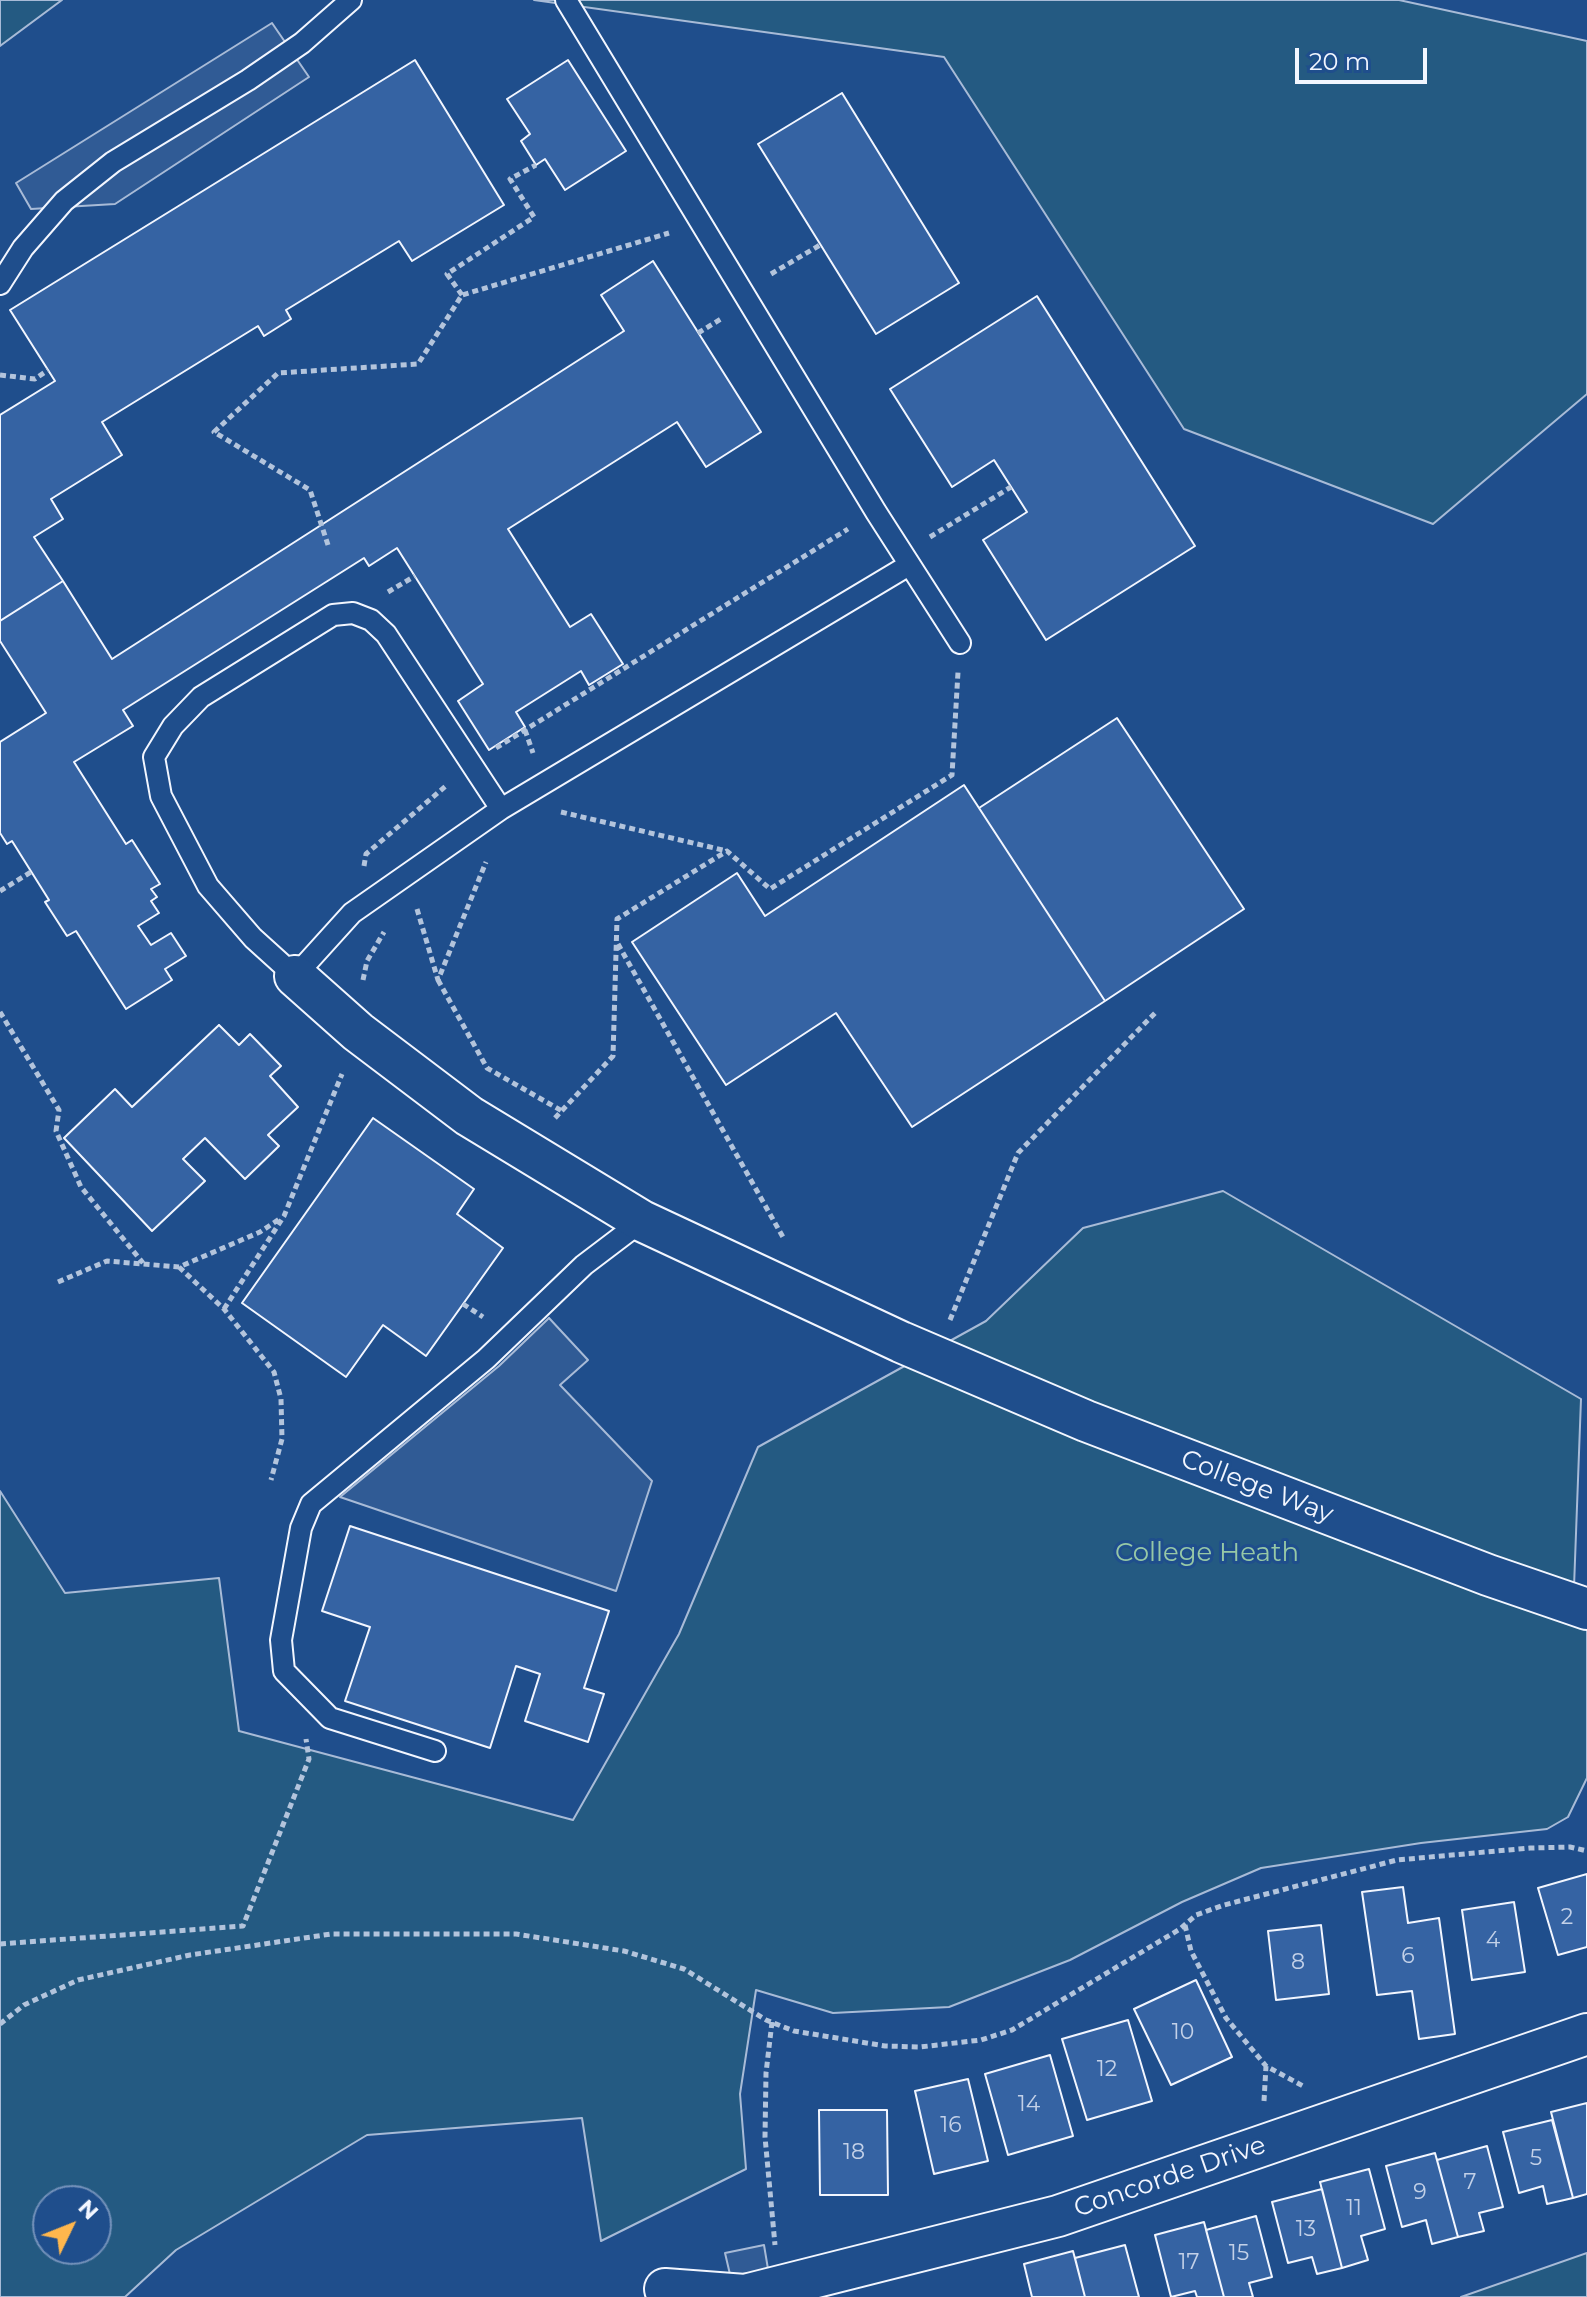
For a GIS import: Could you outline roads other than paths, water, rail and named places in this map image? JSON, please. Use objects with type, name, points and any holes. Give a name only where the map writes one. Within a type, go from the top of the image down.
[{"type":"street","name":"College Way","points":[[295,976],[358,1032],[469,1116],[642,1221],[939,1342],[1086,1421],[1488,1575],[1587,1609]]},
{"type":"street","name":"Concorde Drive","points":[[665,2289],[756,2293],[1058,2216],[1587,2034]]},
{"type":"lane","points":[[0,284],[23,248],[64,201],[100,172],[302,43],[351,0]]},
{"type":"lane","points":[[566,0],[876,512],[960,643]]},
{"type":"lane","points":[[501,809],[386,634],[371,620],[353,613],[333,615],[201,697],[173,726],[154,757],[154,772],[170,816],[208,886],[253,938],[295,976],[352,913],[501,809],[544,787],[906,560]]},
{"type":"lane","points":[[435,1751],[330,1718],[296,1687],[284,1671],[281,1640],[301,1528],[311,1504],[486,1359],[584,1265],[642,1221]]},
{"type":"park label","name":"College Heath","points":[[1207,1553]]}]
